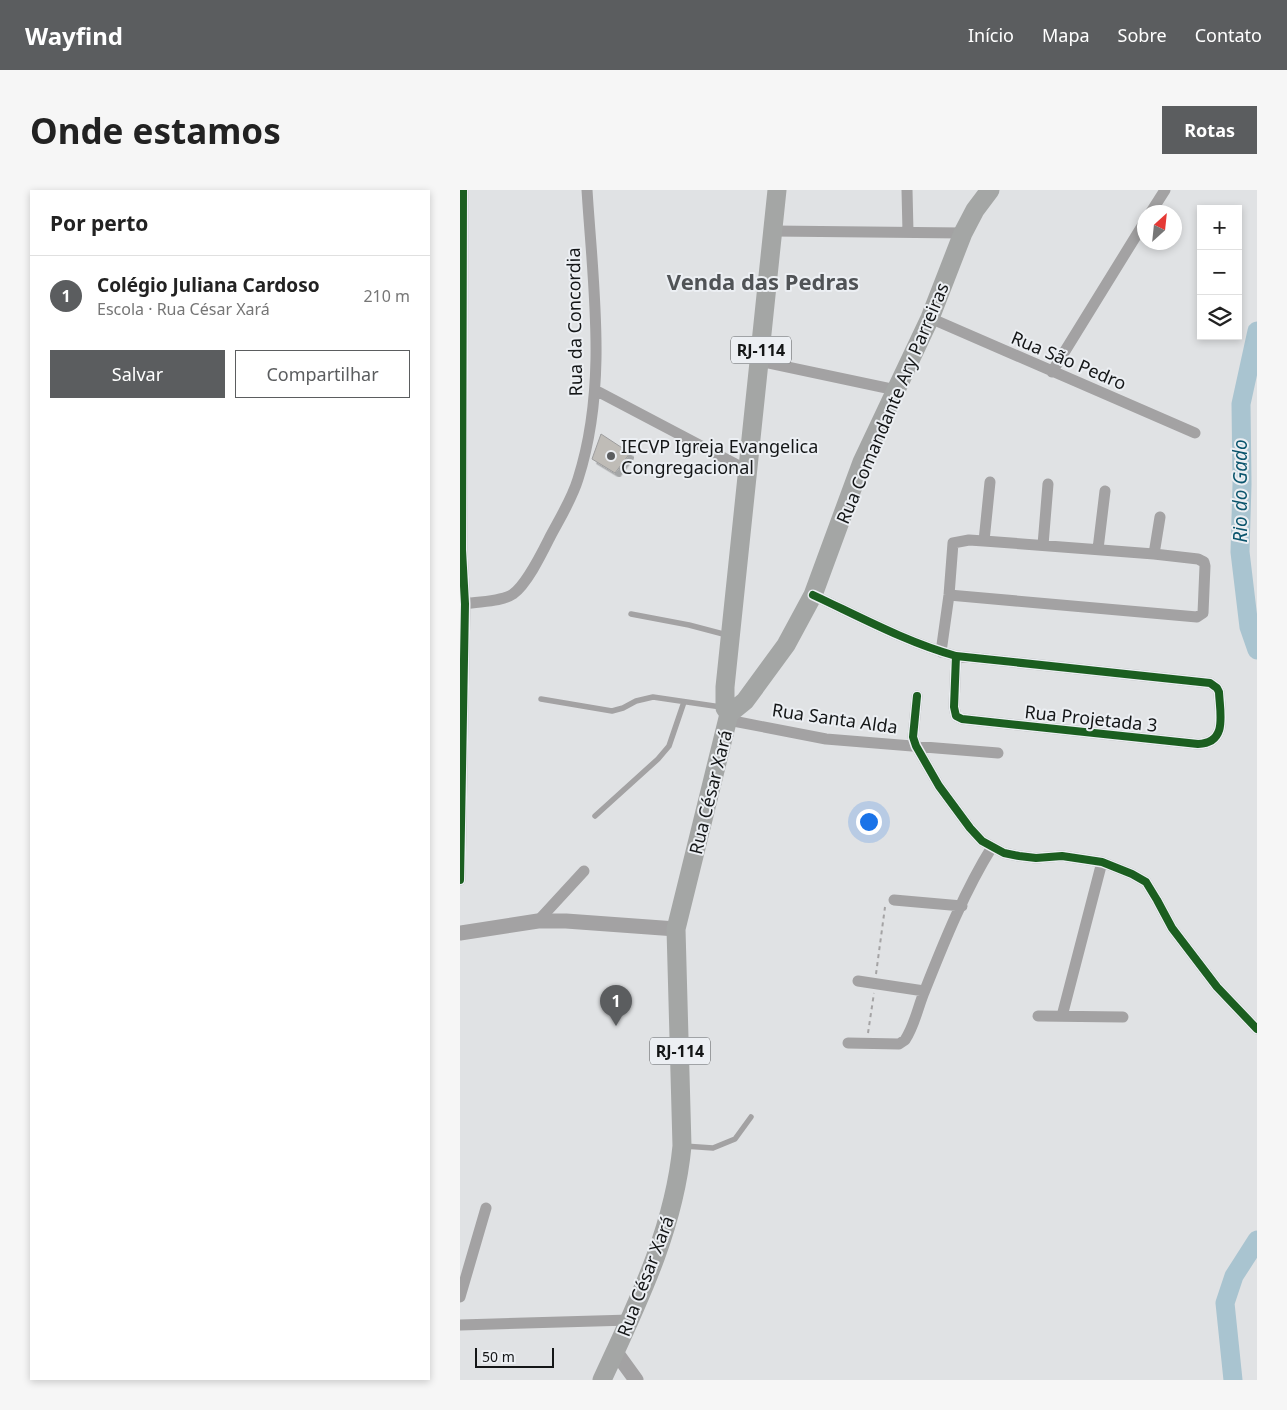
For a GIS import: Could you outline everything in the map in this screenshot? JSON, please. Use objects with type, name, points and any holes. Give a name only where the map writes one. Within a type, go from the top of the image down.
[{"type":"main road","name":"Rua César Xará","points":[[602,1380],[630,1320],[665,1235],[679,1178],[682,1146],[676,929],[727,714],[725,687],[777,190]]},
{"type":"main road","name":"Rua Comandante Ary Parreiras","points":[[727,714],[745,701],[786,645],[813,595],[862,462],[930,318],[963,233],[975,210],[990,190]]},
{"type":"main road","points":[[725,687],[737,694],[750,694]]},
{"type":"street","points":[[460,880],[465,604],[462,550],[463,190]]},
{"type":"street","name":"Rua da Concordia","points":[[465,604],[514,593],[530,575],[568,504],[578,481],[591,429],[595,390],[596,320],[586,190]]},
{"type":"street","points":[[907,190],[908,232]]},
{"type":"street","points":[[1155,205],[1165,190]]},
{"type":"street","points":[[773,231],[963,233]]},
{"type":"street","points":[[1052,372],[1137,234]]},
{"type":"street","name":"Rua São Pedro","points":[[930,318],[1195,433]]},
{"type":"street","points":[[760,361],[896,390]]},
{"type":"street","points":[[595,390],[747,470]]},
{"type":"street","points":[[984,541],[990,482]]},
{"type":"street","points":[[1043,545],[1048,484]]},
{"type":"street","points":[[1098,549],[1105,491]]},
{"type":"street","points":[[1154,554],[1160,516]]},
{"type":"street","points":[[942,652],[953,543],[969,540],[1154,554],[1198,559],[1204,562],[1205,566],[1203,610],[1200,616],[1197,617],[949,595]]},
{"type":"street","points":[[813,595],[942,652],[956,656]]},
{"type":"street","name":"Rua Projetada 3","points":[[956,656],[1203,681],[1214,686],[1219,692],[1220,732],[1211,742],[1198,744],[962,719],[956,716],[954,707],[956,656]]},
{"type":"street","points":[[917,696],[913,737],[916,746],[939,786],[982,841],[1004,853],[1020,856],[1036,858],[1062,856],[1102,862],[1146,882],[1172,928],[1181,940],[1217,987],[1257,1029]]},
{"type":"street","name":"Rua Santa Alda","points":[[727,714],[826,739],[998,753]]},
{"type":"street","points":[[848,1042],[902,1043],[908,1036],[924,991],[982,863],[992,847]]},
{"type":"street","points":[[1062,1016],[1102,862]]},
{"type":"street","points":[[538,921],[584,871]]},
{"type":"street","points":[[894,900],[962,906]]},
{"type":"street","points":[[460,933],[538,921],[566,921],[676,929]]},
{"type":"street","points":[[858,981],[924,991]]},
{"type":"street","points":[[1038,1016],[1123,1017]]},
{"type":"street","points":[[460,1297],[486,1208]]},
{"type":"street","points":[[460,1325],[630,1320]]},
{"type":"street","points":[[616,1351],[636,1380]]},
{"type":"lane","points":[[631,614],[688,625],[730,636]]},
{"type":"lane","points":[[540,699],[612,711],[623,708],[636,700],[653,696],[664,697],[727,714]]},
{"type":"lane","points":[[595,816],[658,759],[669,746],[684,702]]},
{"type":"lane","points":[[682,1146],[714,1148],[735,1139],[751,1117]]},
{"type":"path","points":[[867,1043],[885,908],[888,903],[894,900]]},
{"type":"building","name":"IECVP Igreja Evangelica Congregacional","points":[[601,434],[630,453],[615,473],[592,459]]},
{"type":"waterway","name":"Rio do Gado","points":[[1257,331],[1241,404],[1242,484],[1240,552],[1249,627],[1257,650]]},
{"type":"waterway","name":"Rio do Gado","points":[[1233,1380],[1225,1303],[1234,1276],[1257,1240]]},
{"type":"cycle path","points":[[460,880],[465,604],[462,550],[463,190]]},
{"type":"cycle path","points":[[813,595],[902,637],[956,656],[1210,683],[1219,692],[1220,726],[1214,739],[1198,744],[962,719],[956,716],[954,707],[956,656]]},
{"type":"cycle path","points":[[917,696],[913,737],[916,746],[939,786],[982,841],[1004,853],[1019,856],[1036,858],[1062,856],[1102,862],[1146,882],[1172,928],[1217,987],[1257,1029]]},
{"type":"place","name":"IECVP Igreja Evangelica Congregacional","points":[[611,456]]},
{"type":"place","name":"Colégio Juliana Cardoso","points":[[616,1026]]},
{"type":"district","name":"Venda das Pedras","points":[[763,281]]}]
